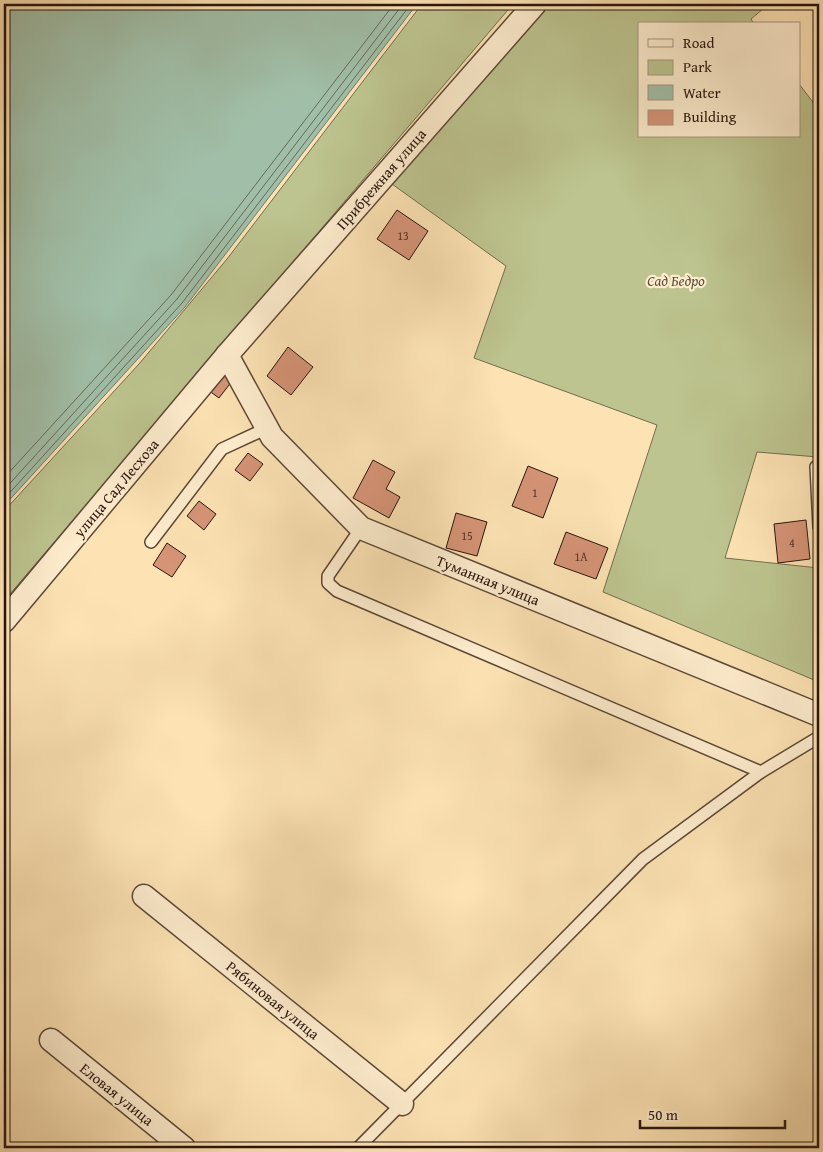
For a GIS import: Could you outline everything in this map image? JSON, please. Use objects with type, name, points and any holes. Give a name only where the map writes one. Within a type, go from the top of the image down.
[{"type":"street","name":"Прибрежная улица","points":[[227,355],[535,4]]},
{"type":"street","name":"Туманная улица","points":[[227,355],[270,434],[361,528],[819,715]]},
{"type":"street","name":"улица Сад Лесхоза","points":[[4,621],[227,355]]},
{"type":"street","name":"Рябиновая улица","points":[[144,896],[402,1104]]},
{"type":"street","name":"Еловая улица","points":[[51,1040],[184,1148]]},
{"type":"lane","points":[[150,542],[222,449],[263,430],[270,434]]},
{"type":"lane","points":[[819,466],[816,466],[819,528]]},
{"type":"lane","points":[[361,528],[328,576],[328,583],[337,591],[761,772]]},
{"type":"lane","points":[[358,1148],[643,858],[761,772],[819,738]]},
{"type":"green space","points":[[422,4],[513,4],[4,601],[4,511],[139,364],[227,259]]},
{"type":"green space","name":"Сад Бедро","points":[[535,4],[769,4],[751,19],[753,22],[638,22],[638,138],[800,138],[800,85],[819,110],[818,457],[757,452],[725,558],[819,568],[819,682],[603,592],[657,425],[474,358],[506,266],[385,179]]},
{"type":"water","points":[[4,4],[417,4],[185,307],[4,506]]},
{"type":"building","points":[[397,210],[428,231],[409,260],[377,239]]},
{"type":"building","points":[[288,347],[313,367],[291,395],[267,376]]},
{"type":"building","points":[[217,370],[232,381],[219,398],[204,387]]},
{"type":"building","points":[[248,453],[263,464],[250,481],[235,470]]},
{"type":"building","points":[[373,460],[395,472],[386,489],[400,497],[389,518],[353,498]]},
{"type":"building","points":[[528,466],[558,478],[543,518],[512,506]]},
{"type":"building","points":[[199,501],[216,514],[204,530],[187,516]]},
{"type":"building","points":[[456,513],[487,522],[477,556],[446,548]]},
{"type":"building","points":[[806,520],[810,559],[778,563],[774,524]]},
{"type":"building","points":[[566,532],[608,548],[596,579],[554,564]]},
{"type":"building","points":[[167,543],[186,556],[172,577],[153,565]]}]
